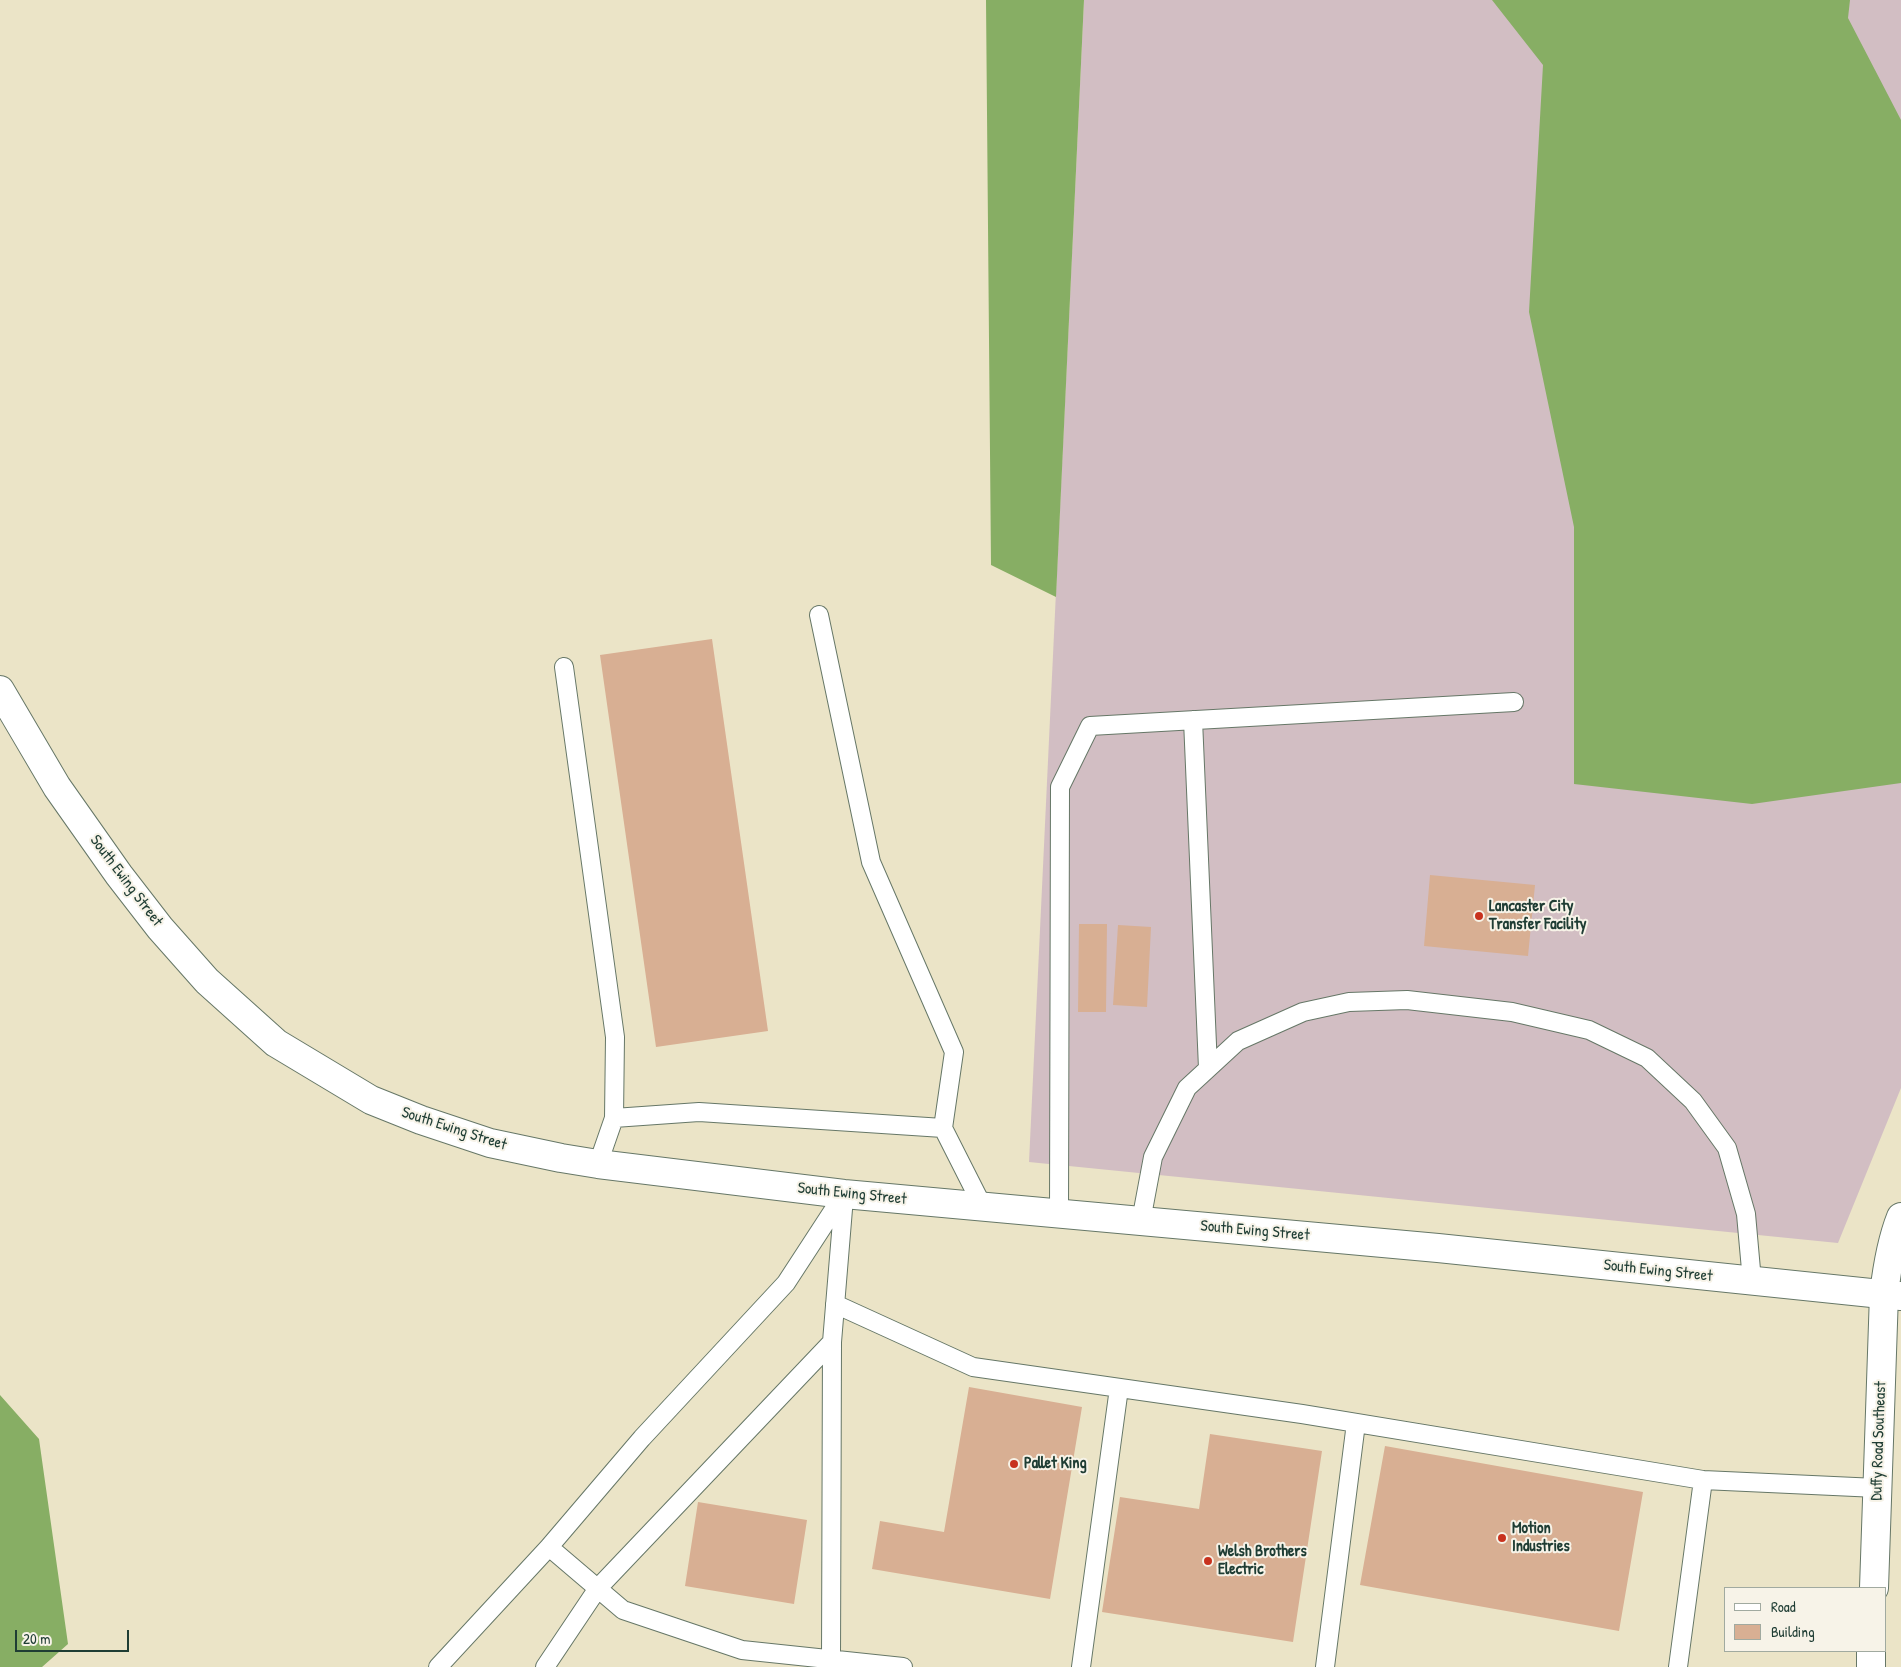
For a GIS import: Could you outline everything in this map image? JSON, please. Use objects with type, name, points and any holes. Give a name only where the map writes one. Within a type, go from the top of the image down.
[{"type":"street","name":"South Ewing Street","points":[[0,690],[57,787],[137,898],[207,981],[276,1043],[371,1100],[421,1120],[490,1143],[598,1164],[844,1194],[1438,1248],[1893,1295]]},
{"type":"street","name":"Duffy Road Southeast","points":[[1874,1587],[1877,1488],[1893,1295],[1886,1272],[1894,1233],[1901,1217]]},
{"type":"street","points":[[1871,1652],[1871,1667]]},
{"type":"lane","points":[[820,614],[871,862],[954,1052],[943,1128],[983,1207]]},
{"type":"lane","points":[[564,666],[615,1038],[614,1118],[598,1164]]},
{"type":"lane","points":[[1058,1214],[1060,787],[1090,726],[1514,702]]},
{"type":"lane","points":[[1193,720],[1208,1068]]},
{"type":"lane","points":[[1141,1221],[1153,1157],[1187,1088],[1238,1041],[1303,1012],[1349,1002],[1407,1000],[1512,1012],[1589,1030],[1647,1058],[1694,1101],[1727,1148],[1746,1214],[1752,1280]]},
{"type":"lane","points":[[614,1118],[699,1112],[943,1128]]},
{"type":"lane","points":[[831,1660],[832,1342],[844,1194]]},
{"type":"lane","points":[[438,1667],[549,1547],[642,1438],[786,1283],[844,1194]]},
{"type":"lane","points":[[835,1304],[973,1367],[1356,1423],[1703,1480],[1877,1488]]},
{"type":"lane","points":[[545,1667],[598,1588],[832,1342]]},
{"type":"lane","points":[[1081,1667],[1119,1388]]},
{"type":"lane","points":[[1325,1667],[1356,1423]]},
{"type":"lane","points":[[1678,1667],[1703,1480]]},
{"type":"lane","points":[[549,1547],[624,1610],[742,1650],[903,1667]]},
{"type":"shaded area","points":[[1084,0],[1901,0],[1901,1088],[1838,1243],[1029,1162]]},
{"type":"green space","points":[[986,0],[1084,0],[1056,597],[991,565]]},
{"type":"green space","points":[[1492,0],[1850,0],[1848,18],[1901,120],[1901,783],[1752,804],[1574,784],[1574,527],[1529,312],[1543,65]]},
{"type":"green space","points":[[0,1395],[39,1439],[68,1644],[42,1667],[0,1667]]},
{"type":"building","points":[[712,639],[768,1031],[656,1047],[600,655]]},
{"type":"building","name":"Lancaster City Transfer Facility","points":[[1430,875],[1535,885],[1528,956],[1424,946]]},
{"type":"building","points":[[1079,924],[1107,924],[1106,1012],[1078,1012]]},
{"type":"building","points":[[1118,925],[1151,927],[1147,1007],[1113,1005]]},
{"type":"building","name":"Pallet King","points":[[969,1387],[1082,1407],[1050,1599],[872,1569],[880,1521],[944,1532]]},
{"type":"building","name":"Welsh Brothers Electric","points":[[1210,1434],[1322,1451],[1293,1642],[1102,1612],[1120,1497],[1199,1509]]},
{"type":"building","name":"Motion Industries","points":[[1385,1446],[1643,1492],[1619,1631],[1360,1585]]},
{"type":"building","points":[[698,1502],[807,1520],[794,1604],[685,1586]]},
{"type":"place","name":"Lancaster City Transfer Facility","points":[[1479,916]]},
{"type":"place","name":"Pallet King","points":[[1014,1464]]},
{"type":"place","name":"Motion Industries","points":[[1502,1538]]},
{"type":"place","name":"Welsh Brothers Electric","points":[[1208,1561]]}]
